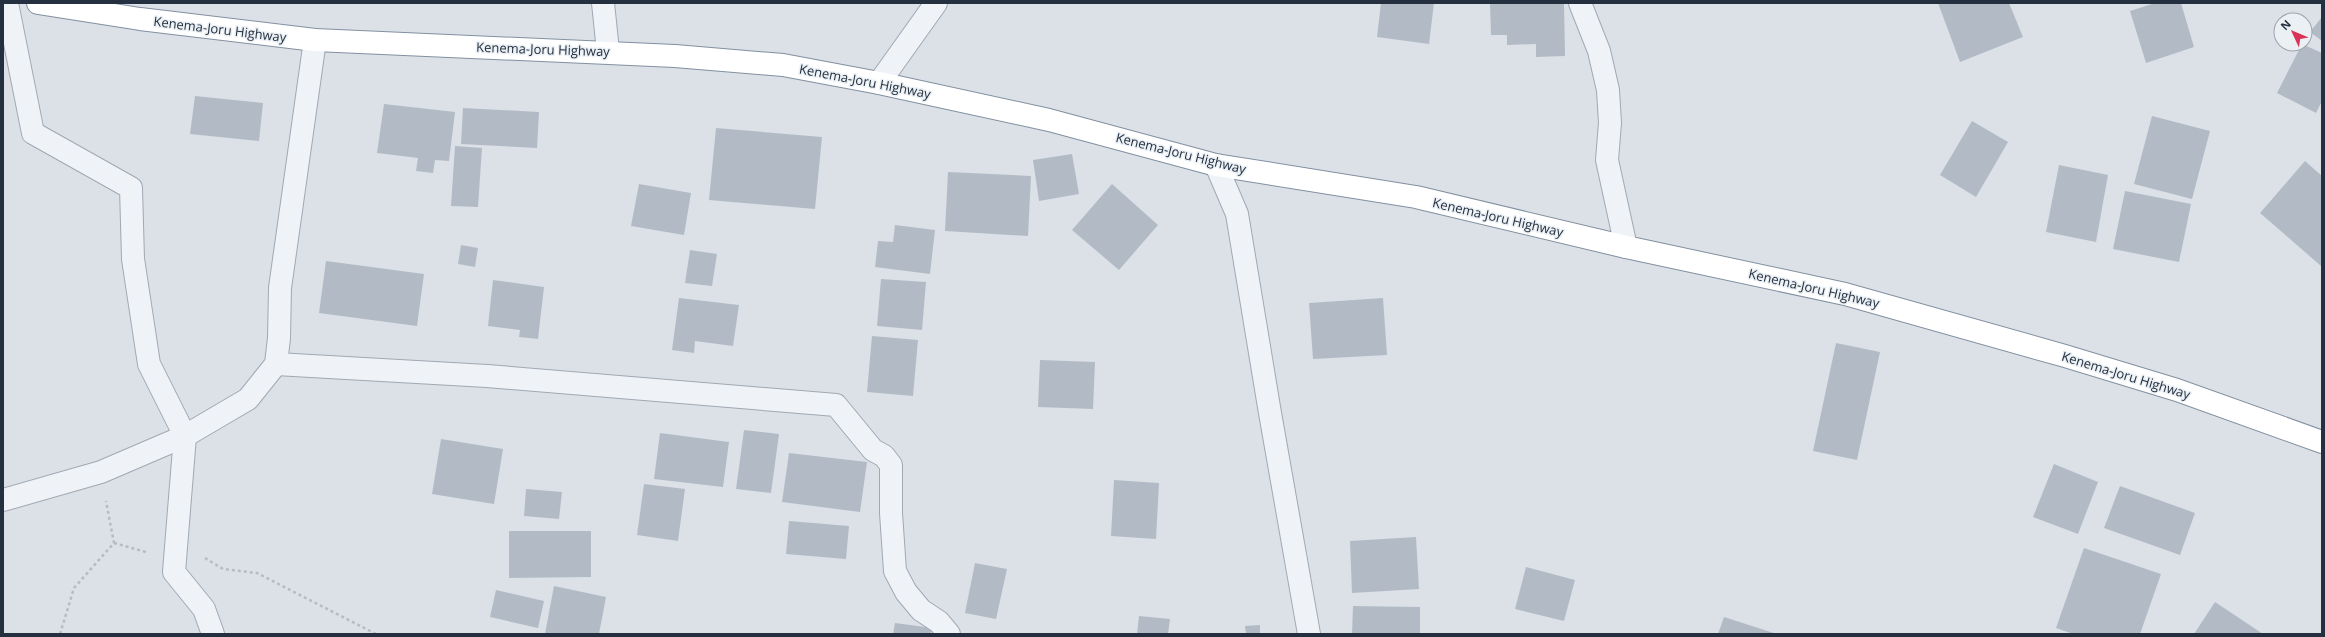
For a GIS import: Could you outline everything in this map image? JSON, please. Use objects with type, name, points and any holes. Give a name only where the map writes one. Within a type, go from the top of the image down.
[{"type":"highway","name":"Kenema-Joru Highway","points":[[38,3],[140,19],[315,40],[608,51],[783,65],[879,83],[1049,120],[1216,165],[1416,197],[1626,247],[1845,294],[1962,326],[2177,390],[2322,442]]},
{"type":"street","points":[[7,3],[33,133],[131,188],[133,259],[149,364],[185,436],[174,572],[204,609],[213,634]]},
{"type":"street","points":[[603,3],[608,51]]},
{"type":"street","points":[[879,83],[936,3]]},
{"type":"street","points":[[1580,3],[1599,51],[1608,90],[1610,124],[1606,160],[1626,247]]},
{"type":"street","points":[[3,500],[101,472],[185,436],[248,399],[276,364],[279,338],[280,288],[315,40]]},
{"type":"street","points":[[1216,165],[1237,214],[1309,634]]},
{"type":"street","points":[[276,364],[487,376],[836,405],[873,450],[884,456],[891,465],[891,513],[895,571],[906,592],[913,601],[921,610],[939,622],[949,634]]},
{"type":"path","points":[[101,472],[114,543]]},
{"type":"path","points":[[114,543],[175,560],[196,552],[223,569],[257,573],[376,634]]},
{"type":"path","points":[[60,634],[74,588],[114,543]]},
{"type":"building","points":[[1381,3],[1434,3],[1429,44],[1377,37]]},
{"type":"building","points":[[1490,3],[1564,3],[1565,56],[1536,57],[1536,44],[1507,45],[1507,35],[1491,35]]},
{"type":"building","points":[[1938,3],[2009,3],[2023,37],[1960,62]]},
{"type":"building","points":[[2155,3],[2181,3],[2194,47],[2146,63],[2130,11]]},
{"type":"building","points":[[2322,17],[2322,41],[2313,34],[2313,28]]},
{"type":"building","points":[[2313,49],[2322,53],[2322,101],[2316,113],[2277,93],[2298,52],[2313,52]]},
{"type":"building","points":[[195,96],[263,103],[259,141],[190,134]]},
{"type":"building","points":[[384,104],[455,112],[449,161],[435,160],[433,173],[416,171],[418,158],[377,153]]},
{"type":"building","points":[[463,108],[539,112],[537,148],[461,144]]},
{"type":"building","points":[[2152,116],[2210,131],[2192,199],[2134,184]]},
{"type":"building","points":[[1972,121],[2008,142],[1976,197],[1940,175]]},
{"type":"building","points":[[716,128],[822,137],[815,209],[709,200]]},
{"type":"building","points":[[455,146],[482,148],[478,207],[451,206]]},
{"type":"building","points":[[1072,154],[1079,194],[1039,201],[1033,160]]},
{"type":"building","points":[[2305,161],[2322,176],[2321,266],[2260,213]]},
{"type":"building","points":[[2059,165],[2108,175],[2096,242],[2046,232]]},
{"type":"building","points":[[948,172],[1031,176],[1028,236],[945,231]]},
{"type":"building","points":[[639,184],[691,193],[684,235],[631,226]]},
{"type":"building","points":[[1112,184],[1158,225],[1119,270],[1072,230]]},
{"type":"building","points":[[2125,191],[2191,204],[2179,262],[2113,249]]},
{"type":"building","points":[[895,225],[935,230],[930,274],[875,267],[878,241],[893,242]]},
{"type":"building","points":[[461,245],[478,248],[475,267],[458,264]]},
{"type":"building","points":[[690,250],[717,254],[712,286],[685,283]]},
{"type":"building","points":[[326,261],[424,274],[417,326],[319,313]]},
{"type":"building","points":[[881,279],[926,282],[922,330],[877,326]]},
{"type":"building","points":[[493,280],[544,287],[538,339],[519,337],[520,330],[488,326]]},
{"type":"building","points":[[679,298],[739,305],[733,346],[695,341],[694,353],[672,350]]},
{"type":"building","points":[[1383,298],[1387,355],[1313,359],[1309,303]]},
{"type":"building","points":[[872,336],[918,340],[913,396],[867,392]]},
{"type":"building","points":[[1836,343],[1880,352],[1857,460],[1813,451]]},
{"type":"building","points":[[1040,360],[1095,362],[1093,409],[1038,407]]},
{"type":"building","points":[[744,430],[779,434],[771,493],[736,489]]},
{"type":"building","points":[[660,433],[729,442],[723,487],[654,479]]},
{"type":"building","points":[[441,439],[503,449],[494,504],[432,494]]},
{"type":"building","points":[[789,453],[867,462],[860,512],[782,502]]},
{"type":"building","points":[[2054,464],[2098,482],[2078,534],[2033,517]]},
{"type":"building","points":[[1114,480],[1159,483],[1156,539],[1111,536]]},
{"type":"building","points":[[644,484],[685,489],[678,541],[637,535]]},
{"type":"building","points":[[2120,486],[2195,513],[2180,555],[2104,528]]},
{"type":"building","points":[[526,489],[562,492],[559,519],[524,516]]},
{"type":"building","points":[[789,521],[849,526],[846,559],[786,554]]},
{"type":"building","points":[[509,531],[591,531],[591,577],[509,578]]},
{"type":"building","points":[[1416,537],[1419,589],[1352,593],[1350,541]]},
{"type":"building","points":[[2084,548],[2161,574],[2140,634],[2073,634],[2056,628]]},
{"type":"building","points":[[975,563],[1007,569],[996,619],[965,613]]},
{"type":"building","points":[[1526,567],[1575,580],[1564,621],[1515,609]]},
{"type":"building","points":[[554,586],[606,597],[599,634],[545,634]]},
{"type":"building","points":[[496,590],[544,601],[538,628],[490,617]]},
{"type":"building","points":[[2215,602],[2263,634],[2194,634]]},
{"type":"building","points":[[1353,606],[1420,607],[1420,634],[1352,634]]},
{"type":"building","points":[[1139,616],[1170,619],[1168,634],[1137,634]]},
{"type":"building","points":[[1724,617],[1777,634],[1718,634]]},
{"type":"building","points":[[895,623],[932,628],[931,634],[893,634]]},
{"type":"building","points":[[1260,625],[1260,634],[1246,634],[1245,626]]}]
